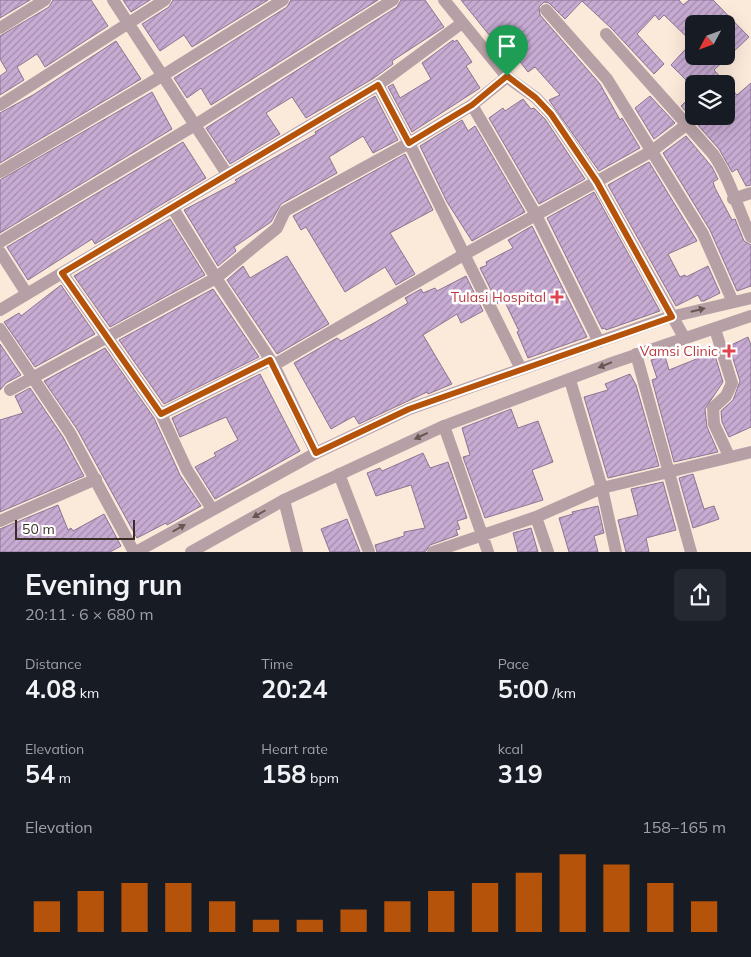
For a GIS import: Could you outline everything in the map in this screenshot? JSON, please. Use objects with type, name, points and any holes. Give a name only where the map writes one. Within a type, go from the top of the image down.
[{"type":"street","points":[[0,28],[46,0]]},
{"type":"street","points":[[112,0],[227,174]]},
{"type":"street","points":[[0,105],[165,0]]},
{"type":"street","points":[[0,172],[162,76],[283,0]]},
{"type":"street","points":[[0,242],[195,125],[393,0]]},
{"type":"street","points":[[444,0],[507,76],[536,98],[551,114],[597,182],[685,339]]},
{"type":"street","points":[[546,10],[607,79],[703,234],[733,302]]},
{"type":"street","points":[[0,310],[378,85],[462,23]]},
{"type":"street","points":[[606,34],[685,124]]},
{"type":"street","points":[[10,390],[216,278],[277,228],[285,211],[409,143],[472,105],[507,76]]},
{"type":"street","points":[[378,85],[465,254],[521,370]]},
{"type":"street","points":[[472,105],[536,215],[599,342]]},
{"type":"street","points":[[161,414],[272,362],[652,151],[686,125],[720,164],[733,199],[751,238]]},
{"type":"street","points":[[733,199],[751,193]]},
{"type":"street","points":[[172,207],[216,278],[272,362],[316,453]]},
{"type":"street","points":[[0,252],[26,294]]},
{"type":"street","points":[[62,273],[161,414],[187,470],[212,509]]},
{"type":"street","points":[[0,329],[70,432],[135,552],[316,453],[409,409],[672,317],[751,298]]},
{"type":"street","points":[[191,552],[208,548],[284,500],[444,426],[636,354],[751,316]]},
{"type":"street","points":[[714,329],[732,383],[726,396],[712,408],[712,416],[729,456]]},
{"type":"street","points":[[636,354],[692,552]]},
{"type":"street","points":[[570,380],[602,488],[616,552]]},
{"type":"street","points":[[444,426],[488,552]]},
{"type":"street","points":[[432,552],[536,517],[602,488],[751,452]]},
{"type":"street","points":[[339,474],[369,552]]},
{"type":"street","points":[[0,521],[96,479]]},
{"type":"street","points":[[284,500],[296,552]]},
{"type":"street","points":[[536,517],[548,552]]},
{"type":"building","points":[[0,0],[30,0],[0,18]]},
{"type":"building","points":[[53,0],[91,0],[108,26],[45,67],[37,54],[17,67],[24,80],[0,95],[0,76],[7,71],[0,59],[0,36],[49,7]]},
{"type":"building","points":[[123,0],[150,0],[131,12]]},
{"type":"building","points":[[173,0],[268,0],[192,47],[184,35],[160,51],[142,24],[169,7]]},
{"type":"building","points":[[291,0],[378,0],[211,105],[201,88],[187,98],[174,78],[287,7]]},
{"type":"building","points":[[401,0],[425,0],[444,27],[392,61],[393,64],[374,78],[306,118],[292,97],[266,113],[280,134],[230,164],[206,128],[397,7]]},
{"type":"building","points":[[461,0],[679,0],[683,5],[689,0],[713,0],[728,15],[685,15],[685,35],[664,15],[659,20],[655,15],[637,34],[664,64],[654,74],[612,29],[582,1],[565,19],[549,3],[544,2],[539,7],[540,15],[600,84],[620,120],[622,118],[640,148],[599,171],[549,100],[560,95],[535,67],[528,72],[500,36],[494,41]]},
{"type":"building","points":[[735,23],[749,37],[735,50]]},
{"type":"building","points":[[453,40],[454,42],[457,40],[472,62],[466,66],[480,88],[412,132],[388,87],[393,84],[400,98],[431,79],[422,63]]},
{"type":"building","points":[[116,41],[141,79],[0,163],[0,113],[33,95]]},
{"type":"building","points":[[685,50],[685,65],[719,65],[714,70],[719,75],[685,75],[685,79],[671,65]]},
{"type":"building","points":[[751,83],[751,185],[746,186],[737,169],[732,172],[719,149],[698,125],[735,125],[735,93],[737,95]]},
{"type":"building","points":[[152,92],[172,129],[0,233],[0,180]]},
{"type":"building","points":[[375,96],[398,140],[373,153],[363,136],[329,157],[337,173],[281,204],[271,222],[234,247],[236,251],[218,266],[184,210],[237,182],[235,180],[316,134],[315,132]]},
{"type":"building","points":[[650,96],[675,123],[654,139],[635,108]]},
{"type":"building","points":[[523,99],[531,109],[534,108],[545,119],[585,179],[539,204],[489,118],[503,108],[505,111]]},
{"type":"building","points":[[685,102],[685,111],[681,106]]},
{"type":"building","points":[[462,120],[468,131],[475,126],[525,212],[472,241],[447,202],[420,146]]},
{"type":"building","points":[[686,136],[712,167],[718,179],[713,182],[715,188],[732,220],[735,219],[744,241],[751,245],[751,286],[737,291],[710,230],[663,153]]},
{"type":"building","points":[[183,142],[206,178],[95,244],[92,239],[28,280],[7,247]]},
{"type":"building","points":[[405,154],[433,210],[390,233],[415,274],[396,285],[385,267],[345,292],[306,227],[301,230],[293,216]]},
{"type":"building","points":[[649,162],[697,241],[668,254],[680,277],[685,275],[686,277],[708,266],[720,293],[704,301],[701,301],[698,295],[676,306],[608,185]]},
{"type":"building","points":[[594,192],[660,311],[606,330],[605,328],[602,329],[547,218]]},
{"type":"building","points":[[170,219],[205,275],[110,327],[74,276]]},
{"type":"building","points":[[532,226],[587,337],[528,358],[517,332],[519,331],[504,300],[498,304],[480,268],[487,265],[486,262],[513,248],[508,240]]},
{"type":"building","points":[[287,256],[329,324],[277,354],[227,280],[243,266],[250,278]]},
{"type":"building","points":[[466,276],[483,311],[461,323],[457,314],[423,335],[452,384],[428,394],[427,392],[359,424],[354,416],[331,429],[294,363],[337,338],[341,341],[374,323],[408,303],[405,298],[421,289],[423,293],[435,288],[437,291]]},
{"type":"building","points":[[61,285],[95,334],[35,367],[4,322],[19,313],[21,316]]},
{"type":"building","points":[[213,289],[259,357],[164,404],[119,340]]},
{"type":"building","points":[[748,337],[751,345],[751,427],[729,437],[722,422],[721,411],[733,400],[740,381],[729,346]]},
{"type":"building","points":[[0,344],[21,375],[6,383],[0,390]]},
{"type":"building","points":[[105,348],[154,418],[180,475],[201,506],[167,525],[166,523],[137,538],[77,429],[44,381]]},
{"type":"building","points":[[714,352],[723,382],[705,409],[707,427],[718,452],[674,462],[652,380],[657,378],[651,360],[665,356],[669,370]]},
{"type":"building","points":[[260,374],[300,451],[215,499],[195,467],[216,456],[214,453],[238,440],[226,417],[180,437],[172,418]]},
{"type":"building","points":[[630,374],[636,385],[659,466],[608,478],[584,397],[608,390],[605,384]]},
{"type":"building","points":[[30,388],[63,437],[84,476],[0,512],[0,420],[23,413],[15,396]]},
{"type":"building","points":[[511,409],[518,428],[538,421],[553,462],[532,470],[543,500],[485,518],[463,457],[470,455],[462,428]]},
{"type":"building","points":[[423,453],[430,468],[448,462],[467,518],[457,521],[460,529],[456,530],[458,535],[430,545],[425,552],[377,552],[375,545],[404,536],[404,532],[425,528],[411,485],[376,496],[367,473],[380,468],[382,471]]},
{"type":"building","points":[[693,474],[704,509],[714,506],[719,519],[693,528],[679,478]]},
{"type":"building","points":[[663,482],[676,530],[646,538],[649,552],[626,552],[618,520],[638,515],[631,489]]},
{"type":"building","points":[[58,505],[68,530],[71,528],[73,531],[104,514],[121,546],[110,552],[0,552],[0,529]]},
{"type":"building","points":[[598,506],[604,533],[594,536],[598,552],[569,552],[559,518],[573,514],[572,512]]},
{"type":"building","points":[[347,519],[360,552],[330,552],[321,529]]},
{"type":"building","points":[[531,528],[538,552],[518,552],[513,533]]},
{"type":"place","name":"Tulasi Hospital","points":[[557,297]]},
{"type":"place","name":"Vamsi Clinic","points":[[729,351]]},
{"type":"route","points":[[507,76],[536,98],[551,114],[597,182],[672,317],[409,409],[316,453],[270,360],[161,414],[62,273],[378,85],[409,143],[472,105],[507,76]]}]
